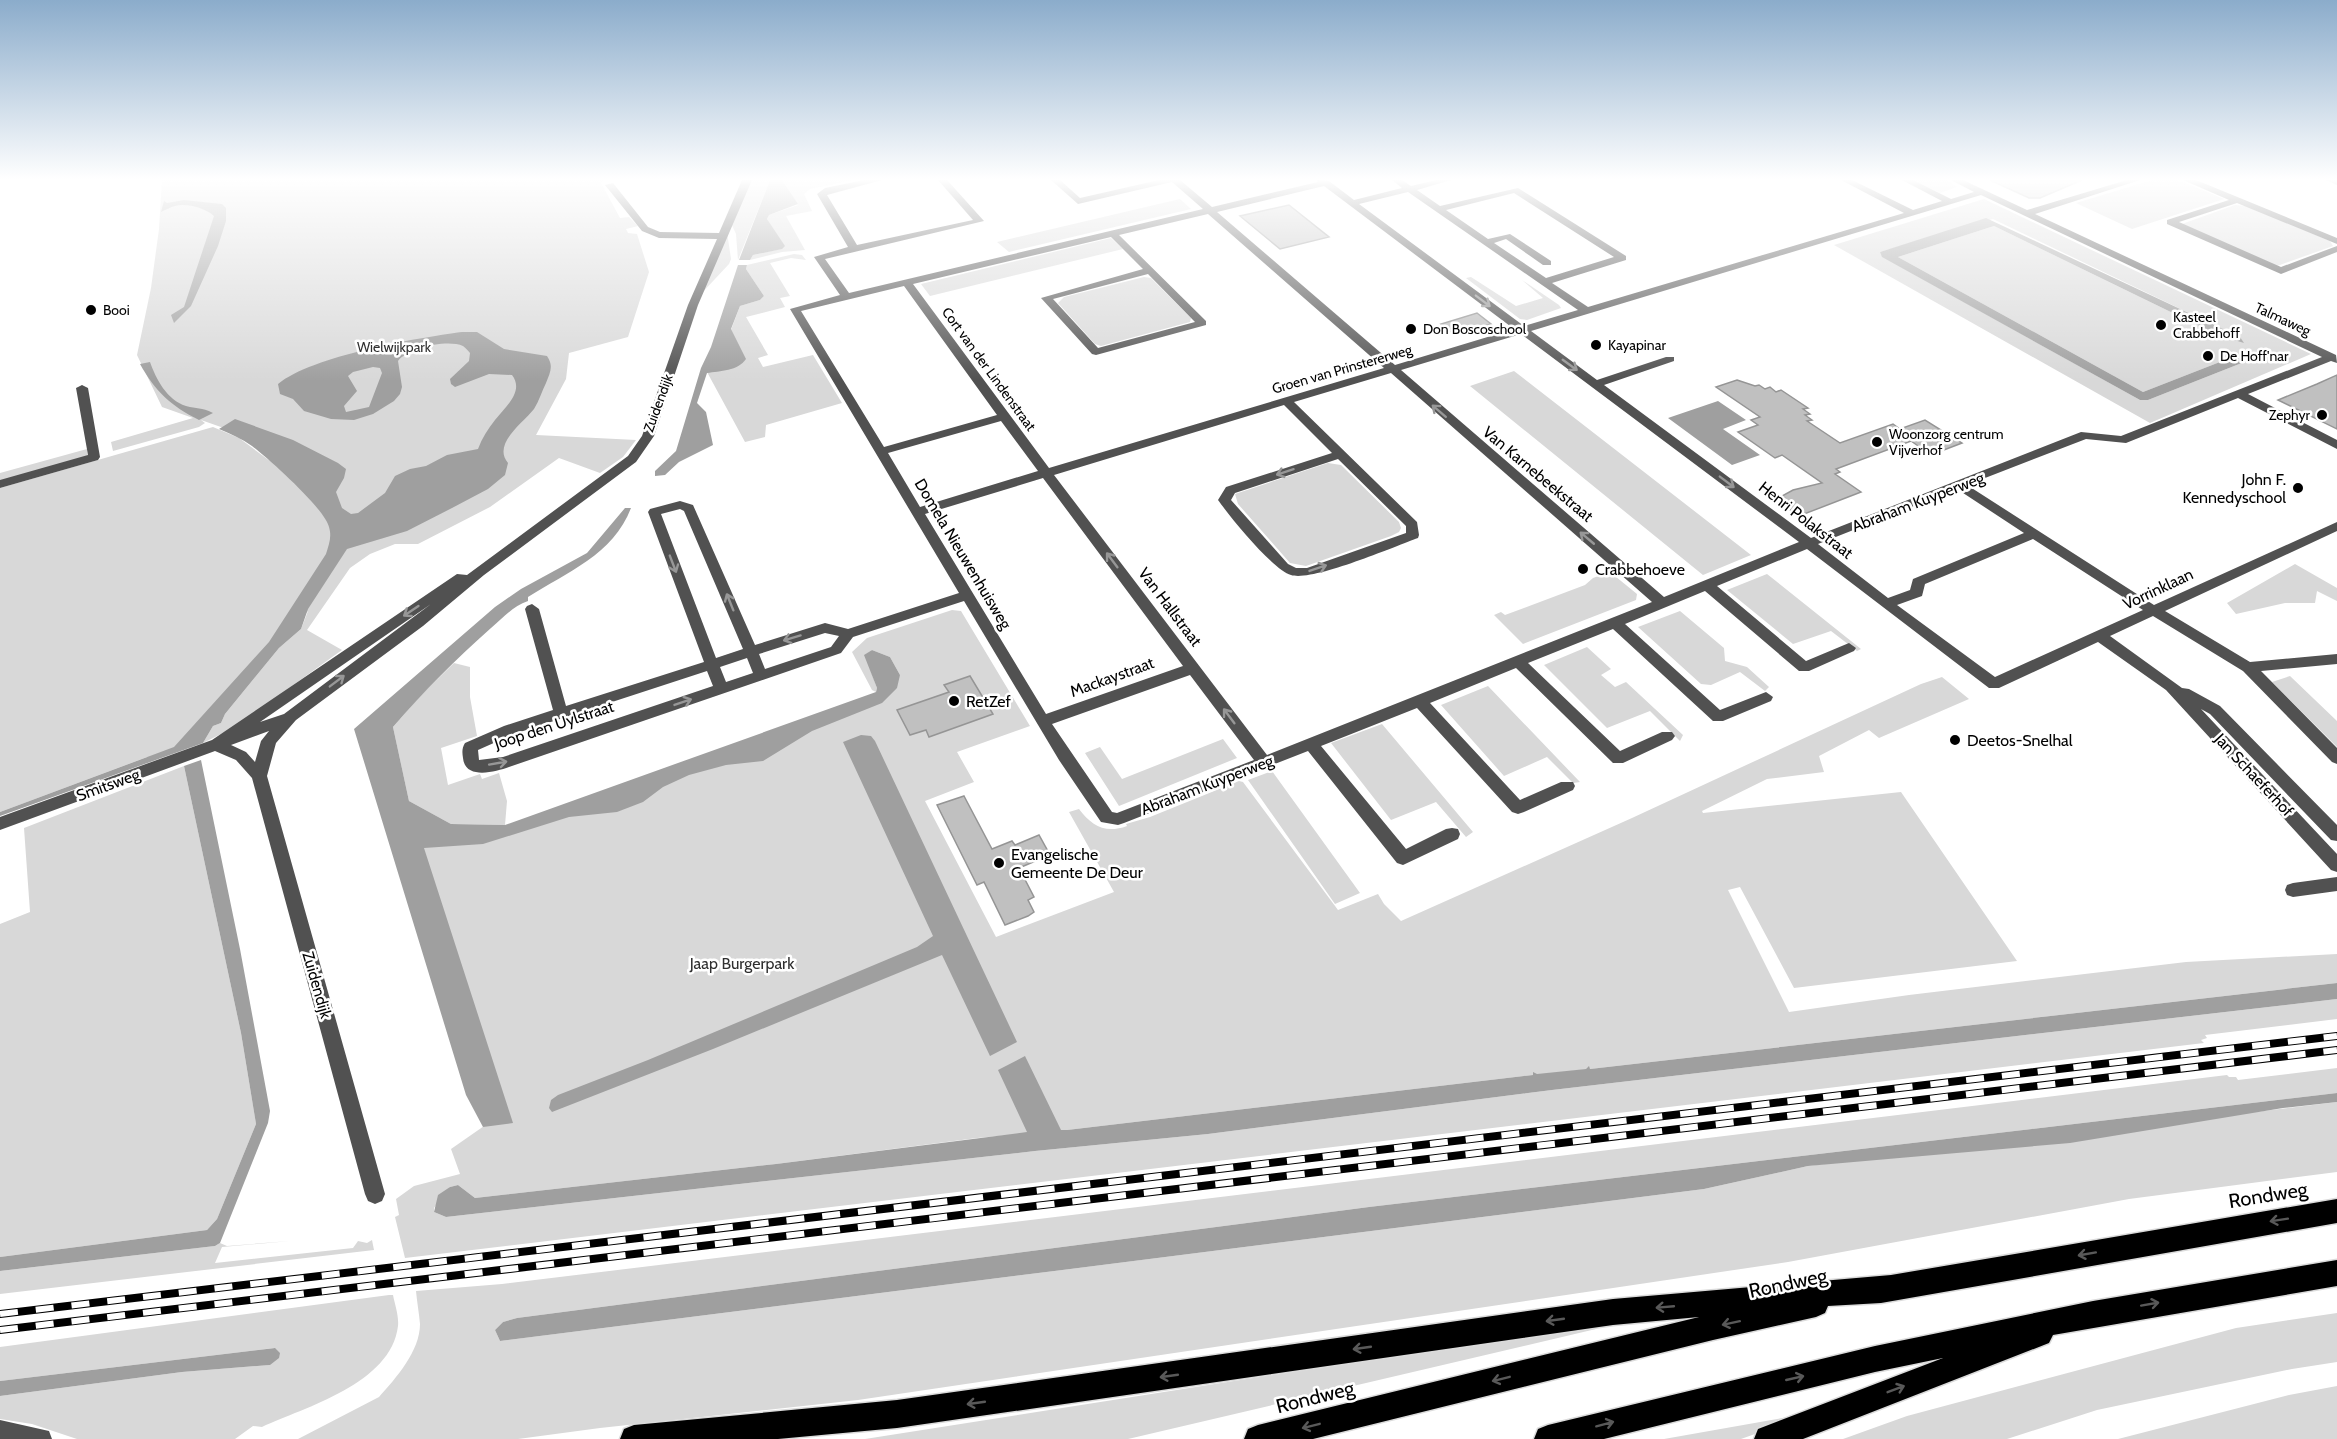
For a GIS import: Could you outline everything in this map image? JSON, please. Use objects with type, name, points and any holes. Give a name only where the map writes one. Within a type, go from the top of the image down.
[{"type":"highway","name":"Rondweg","points":[[1258,1439],[1713,1327],[1891,1288],[2337,1211]]},
{"type":"highway","points":[[1548,1439],[1875,1359],[2092,1314],[2337,1273]]},
{"type":"highway","points":[[634,1439],[897,1414],[1612,1312],[1891,1288]]},
{"type":"highway","points":[[1768,1439],[2092,1314]]},
{"type":"street","name":"Zuidendijk","points":[[259,776],[269,741],[291,717],[418,622],[479,572],[632,459],[648,436],[693,305],[717,247]]},
{"type":"street","points":[[862,247],[819,257],[846,297],[1054,247]]},
{"type":"street","points":[[1127,247],[1150,270],[1202,323],[1096,352],[1046,298],[1150,270]]},
{"type":"street","name":"Van Karnebeekstraat","points":[[1251,247],[1663,604]]},
{"type":"street","name":"Henri Polakstraat","points":[[1411,247],[1809,543],[1994,684]]},
{"type":"street","points":[[1494,247],[1585,310]]},
{"type":"street","points":[[1524,247],[1547,263]]},
{"type":"street","points":[[1545,282],[1622,258],[1605,247]]},
{"type":"street","name":"Groen van Prinstererweg","points":[[916,512],[1797,247]]},
{"type":"street","name":"Talmaweg","points":[[2099,247],[2334,358]]},
{"type":"street","points":[[2226,247],[2281,272],[2337,249]]},
{"type":"street","name":"Cort van der Lindenstraat","points":[[907,283],[1047,473]]},
{"type":"street","name":"Domela Nieuwenhuisweg","points":[[846,297],[795,309],[879,452],[1103,816]]},
{"type":"street","name":"Abraham Kuyperweg","points":[[1103,816],[1118,819],[1264,763],[1708,586],[1809,543],[1960,486],[2085,435],[2122,440],[2334,358]]},
{"type":"street","points":[[1595,384],[1670,359]]},
{"type":"street","points":[[0,483],[94,457],[82,388]]},
{"type":"street","points":[[2240,395],[2337,445]]},
{"type":"street","points":[[1286,401],[1340,454],[1412,525],[1413,535],[1308,572],[1294,572],[1283,567],[1224,500],[1230,490],[1340,454]]},
{"type":"street","points":[[879,452],[1004,417]]},
{"type":"street","name":"Van Hallstraat","points":[[1047,473],[1264,763]]},
{"type":"street","points":[[1960,486],[2248,668],[2337,758]]},
{"type":"street","points":[[721,688],[654,512],[680,505],[689,508],[761,675]]},
{"type":"street","name":"Vorrinklaan","points":[[1994,684],[2337,526]]},
{"type":"street","points":[[1887,604],[1917,593],[1918,582],[2033,534]]},
{"type":"street","name":"Zuidendijk","points":[[216,745],[444,588],[461,578],[479,572]]},
{"type":"street","points":[[1708,586],[1804,667],[1849,648]]},
{"type":"street","name":"Joop den Uylstraat","points":[[848,634],[836,650],[504,763],[476,766],[471,762],[470,747],[499,734],[825,628],[848,634],[967,595]]},
{"type":"street","name":"Joop den Uylstraat","points":[[532,609],[561,714]]},
{"type":"street","points":[[1615,623],[1718,717],[1766,697]]},
{"type":"street","name":"Jan Schaeferhof","points":[[2099,635],[2171,686],[2215,710],[2337,835]]},
{"type":"street","points":[[2248,668],[2336,661]]},
{"type":"street","points":[[1518,662],[1618,759],[1667,736]]},
{"type":"street","name":"Mackaystraat","points":[[1043,721],[1193,668]]},
{"type":"street","name":"Jan Schaeferhof","points":[[2171,686],[2337,865]]},
{"type":"street","points":[[1419,701],[1518,808],[1567,786]]},
{"type":"street","name":"Zuidendijk","points":[[216,745],[291,717]]},
{"type":"street","points":[[1311,744],[1402,858],[1452,834]]},
{"type":"street","name":"Zuidendijk","points":[[216,745],[241,756],[259,776],[375,1194]]},
{"type":"street","name":"Smitsweg","points":[[0,824],[216,745]]},
{"type":"street","points":[[2293,890],[2337,884]]},
{"type":"street","points":[[0,1431],[41,1439]]},
{"type":"green space","name":"Wielwijkpark","points":[[157,247],[641,247],[649,272],[628,337],[569,353],[566,379],[536,435],[636,440],[623,457],[600,473],[559,458],[490,507],[418,544],[395,544],[370,554],[350,568],[307,630],[342,650],[235,727],[203,743],[213,726],[221,723],[225,714],[279,648],[301,629],[308,611],[174,752],[147,763],[147,757],[0,812],[0,488],[213,427],[239,438],[270,461],[255,439],[201,420],[205,423],[199,427],[113,451],[111,442],[193,418],[162,407],[137,355],[151,288]]},
{"type":"green space","points":[[721,247],[729,247],[731,259],[729,264],[700,295]]},
{"type":"green space","points":[[737,247],[743,247],[738,260]]},
{"type":"green space","points":[[780,247],[803,247],[805,250],[782,252],[750,260],[753,255],[781,249]]},
{"type":"green space","points":[[1003,247],[1030,247],[1009,252]]},
{"type":"green space","points":[[1073,247],[1123,249],[930,296],[921,284]]},
{"type":"green space","points":[[1838,247],[1897,247],[1880,252],[1883,257],[2140,400],[2148,400],[2262,355],[2248,351],[2143,392],[1898,257],[1928,247],[2037,247],[2218,335],[2243,342],[2239,337],[2052,247],[2086,247],[2311,354],[2150,423]]},
{"type":"green space","points":[[2234,247],[2330,247],[2277,266]]},
{"type":"green space","points":[[794,254],[802,255],[806,260],[791,258],[770,263],[790,296],[780,298],[785,307],[746,317],[768,355],[758,358],[763,367],[813,355],[842,403],[766,425],[765,437],[745,442],[707,372],[719,371],[737,343],[731,330],[740,306],[760,300],[764,296],[746,269],[747,265]]},
{"type":"green space","points":[[1144,277],[1151,278],[1191,318],[1190,322],[1101,346],[1095,344],[1058,303],[1064,297]]},
{"type":"green space","points":[[1471,277],[1516,306],[1543,298],[1522,280],[1561,308],[1527,320],[1520,319],[1466,278]]},
{"type":"green space","points":[[1514,371],[1751,555],[1703,575],[1470,386]]},
{"type":"green space","points":[[87,449],[88,457],[0,483],[0,473]]},
{"type":"green space","points":[[1328,463],[1341,465],[1399,522],[1401,528],[1399,532],[1391,536],[1306,566],[1290,563],[1238,504],[1235,494]]},
{"type":"green space","points":[[2295,564],[2337,588],[2337,601],[2317,591],[2315,603],[2285,603],[2236,614],[2227,603]]},
{"type":"green space","points":[[1610,572],[1637,594],[1636,600],[1523,644],[1494,615],[1501,612],[1505,615],[1585,585],[1593,578]]},
{"type":"green space","points":[[1767,574],[1861,649],[1857,651],[1831,631],[1793,644],[1727,590]]},
{"type":"green space","name":"Jaap Burgerpark","points":[[952,610],[961,611],[1030,726],[957,752],[974,782],[925,801],[996,937],[1114,892],[1069,812],[1079,809],[1089,820],[1100,827],[1119,828],[1239,781],[1243,782],[1338,910],[1378,894],[1384,904],[1401,921],[1632,818],[1921,684],[1942,677],[1969,699],[1879,738],[1869,730],[1819,756],[1824,772],[1767,779],[1702,811],[1703,813],[1901,792],[2017,961],[1794,988],[1740,887],[1728,890],[1789,1012],[1909,995],[2186,962],[2337,954],[2337,983],[1590,1069],[1536,1075],[1533,1073],[1533,1075],[475,1198],[458,1185],[450,1187],[434,1208],[434,1212],[446,1217],[1035,1151],[1208,1134],[1552,1090],[2337,999],[2337,1019],[2205,1035],[2207,1038],[2201,1040],[2204,1043],[405,1258],[395,1217],[399,1215],[396,1199],[414,1186],[460,1174],[451,1149],[497,1117],[413,836],[494,832],[856,712],[900,675],[890,657],[872,650],[865,655],[877,688],[876,692],[872,690],[852,652],[867,638]]},
{"type":"green space","points":[[1680,611],[1724,648],[1725,661],[1747,667],[1769,687],[1765,691],[1740,672],[1711,685],[1701,684],[1638,627]]},
{"type":"green space","points":[[1587,647],[1611,669],[1601,675],[1615,687],[1626,682],[1683,735],[1680,741],[1650,711],[1607,728],[1544,665]]},
{"type":"green space","points":[[454,663],[470,667],[470,697],[477,736],[441,748],[448,785],[480,774],[482,779],[499,773],[507,801],[505,825],[451,824],[409,801],[393,727],[421,695]]},
{"type":"green space","points":[[2290,676],[2337,721],[2337,747],[2272,682]]},
{"type":"green space","points":[[1488,686],[1580,782],[1573,783],[1547,757],[1504,776],[1441,705]]},
{"type":"green space","points":[[1382,724],[1473,832],[1466,837],[1436,802],[1391,820],[1331,743]]},
{"type":"green space","points":[[1223,739],[1237,758],[1119,806],[1085,753],[1100,747],[1122,779]]},
{"type":"green space","points":[[184,766],[241,1033],[256,1124],[217,1219],[207,1230],[0,1257],[0,924],[30,912],[24,828]]},
{"type":"green space","points":[[1272,771],[1360,893],[1335,904],[1248,780]]},
{"type":"green space","points":[[2337,1068],[2337,1093],[1369,1207],[517,1318],[503,1322],[495,1330],[500,1341],[1704,1189],[1808,1166],[2337,1102],[2337,1172],[2129,1199],[1788,1262],[858,1400],[518,1439],[298,1439],[379,1397],[393,1381],[412,1354],[419,1334],[416,1291],[502,1284],[2227,1075],[2236,1077],[2238,1080]]},
{"type":"green space","points":[[372,1240],[374,1250],[0,1294],[0,1271],[215,1246],[220,1243],[227,1246],[290,1241],[222,1247],[215,1263],[353,1248],[358,1241],[367,1243]]},
{"type":"green space","points":[[393,1295],[398,1326],[392,1346],[380,1363],[344,1391],[262,1427],[253,1426],[235,1439],[77,1439],[32,1424],[0,1419],[0,1396],[182,1372],[270,1365],[274,1348],[0,1381],[0,1347]]},
{"type":"green space","points":[[2337,1313],[2337,1362],[2292,1369],[2097,1410],[2007,1439],[1843,1439],[1907,1416],[2236,1328]]},
{"type":"green space","points":[[1591,1325],[1598,1326],[1596,1329],[1128,1439],[865,1439]]},
{"type":"green space","points":[[2337,1386],[2337,1439],[2118,1439],[2289,1395]]},
{"type":"green space","points":[[1816,1412],[1741,1439],[1664,1439]]},
{"type":"shaded area","points":[[204,247],[217,247],[191,306],[174,323],[171,315],[184,307]]},
{"type":"shaded area","points":[[744,247],[784,247],[753,255],[750,260],[739,260]]},
{"type":"shaded area","points":[[1895,247],[1928,247],[1898,257],[2143,392],[2248,351],[2262,355],[2148,400],[2140,400],[1882,257],[1880,252]]},
{"type":"shaded area","points":[[2037,247],[2048,247],[2240,337],[2244,343],[2218,335]]},
{"type":"shaded area","points":[[738,265],[747,265],[746,269],[764,296],[760,300],[740,306],[731,329],[746,359],[734,368],[707,373],[697,403],[706,412],[713,445],[679,462],[665,475],[655,476],[655,471],[676,451],[701,368],[711,347]]},
{"type":"shaded area","points":[[477,332],[504,349],[547,356],[549,360],[550,373],[536,406],[506,441],[504,456],[508,463],[505,475],[488,489],[407,531],[347,549],[308,609],[301,629],[279,648],[225,714],[221,723],[213,726],[203,743],[0,816],[0,812],[174,747],[269,642],[326,554],[330,531],[318,508],[260,452],[219,429],[235,419],[293,440],[338,463],[346,469],[336,492],[342,508],[351,514],[358,513],[385,493],[395,476],[410,469],[426,466],[447,455],[478,449],[488,430],[515,394],[515,381],[512,375],[489,374],[455,387],[451,384],[450,379],[469,361],[470,353],[463,346],[456,344],[428,346],[403,356],[398,361],[402,387],[400,394],[394,401],[373,414],[354,420],[331,419],[304,411],[293,399],[280,394],[278,384],[315,365],[366,350],[442,335]],"holes":[[[373,367],[380,368],[382,373],[369,407],[346,412],[344,406],[357,391],[348,376],[353,372]]]},
{"type":"shaded area","points":[[150,362],[159,382],[173,399],[186,406],[213,413],[199,420],[172,403],[158,390],[140,364]]},
{"type":"shaded area","points":[[1718,401],[1746,420],[1723,429],[1760,455],[1732,465],[1668,418]]},
{"type":"shaded area","points":[[625,508],[631,508],[623,524],[601,550],[528,597],[528,601],[508,613],[465,651],[393,727],[409,801],[451,824],[505,825],[876,692],[877,688],[864,655],[872,650],[890,657],[900,675],[897,688],[882,703],[812,731],[763,761],[726,765],[689,775],[663,787],[643,802],[617,812],[569,817],[483,844],[424,848],[513,1123],[483,1127],[466,1095],[354,729],[495,607],[521,589],[587,553]]},
{"type":"shaded area","points":[[861,735],[871,736],[875,741],[1017,1042],[990,1056],[942,955],[552,1112],[549,1108],[551,1100],[558,1095],[648,1060],[917,947],[933,936],[843,742]]},
{"type":"shaded area","points":[[201,760],[240,949],[270,1111],[268,1123],[220,1243],[215,1246],[0,1271],[0,1257],[207,1230],[217,1219],[256,1124],[241,1033],[184,766]]},
{"type":"shaded area","points":[[2337,983],[2337,999],[1552,1090],[1208,1134],[1035,1151],[446,1217],[434,1212],[438,1195],[458,1185],[475,1198],[776,1164],[1027,1132],[998,1070],[1025,1056],[1061,1130],[1067,1130],[1533,1075],[1533,1072],[1537,1074],[1586,1069],[1589,1066],[1590,1069]]},
{"type":"shaded area","points":[[2337,1093],[2337,1102],[2283,1108],[2070,1143],[1808,1166],[1704,1189],[500,1341],[495,1330],[503,1322],[517,1318],[1369,1207]]},
{"type":"shaded area","points":[[275,1348],[280,1353],[279,1358],[270,1365],[182,1372],[0,1396],[0,1381]]},
{"type":"building","points":[[1477,313],[1491,324],[1455,335],[1441,324]]},
{"type":"building","name":"Zephyr","points":[[2337,375],[2337,429],[2278,400],[2317,384]]},
{"type":"building","name":"Woonzorg centrum Vijverhof","points":[[1737,380],[1755,386],[1759,385],[1765,389],[1770,387],[1776,392],[1781,390],[1808,408],[1803,409],[1810,414],[1805,415],[1812,420],[1807,421],[1840,443],[1893,424],[1900,429],[1925,420],[1962,443],[1931,455],[1911,441],[1836,469],[1840,472],[1835,474],[1861,492],[1799,516],[1779,502],[1786,499],[1782,496],[1793,490],[1822,483],[1782,455],[1775,458],[1738,432],[1758,425],[1751,420],[1760,417],[1716,387]]},
{"type":"building","name":"RetZef","points":[[970,676],[993,714],[929,737],[926,730],[910,735],[897,710],[949,692],[944,685]]},
{"type":"building","name":"Evangelische Gemeente De Deur","points":[[964,796],[992,849],[1012,841],[1015,845],[1039,835],[1050,855],[1019,868],[1034,897],[1028,900],[1034,912],[1028,916],[1005,925],[984,882],[977,885],[937,805]]},
{"type":"railway","points":[[0,1314],[2337,1036]]},
{"type":"railway","points":[[0,1330],[2337,1050]]},
{"type":"place","name":"Booi","points":[[91,310]]},
{"type":"place","name":"Kasteel Crabbehoff","points":[[2161,325]]},
{"type":"place","name":"Don Boscoschool","points":[[1411,329]]},
{"type":"place","name":"Kayapinar","points":[[1596,345]]},
{"type":"place","name":"De Hoff'nar","points":[[2208,356]]},
{"type":"place","name":"Zephyr","points":[[2322,415]]},
{"type":"place","name":"Woonzorg centrum Vijverhof","points":[[1877,442]]},
{"type":"place","name":"John F. Kennedyschool","points":[[2298,488]]},
{"type":"place","name":"Crabbehoeve","points":[[1583,569]]},
{"type":"place","name":"RetZef","points":[[954,701]]},
{"type":"place","name":"Deetos-Snelhal","points":[[1955,740]]},
{"type":"place","name":"Evangelische Gemeente De Deur","points":[[999,863]]}]
